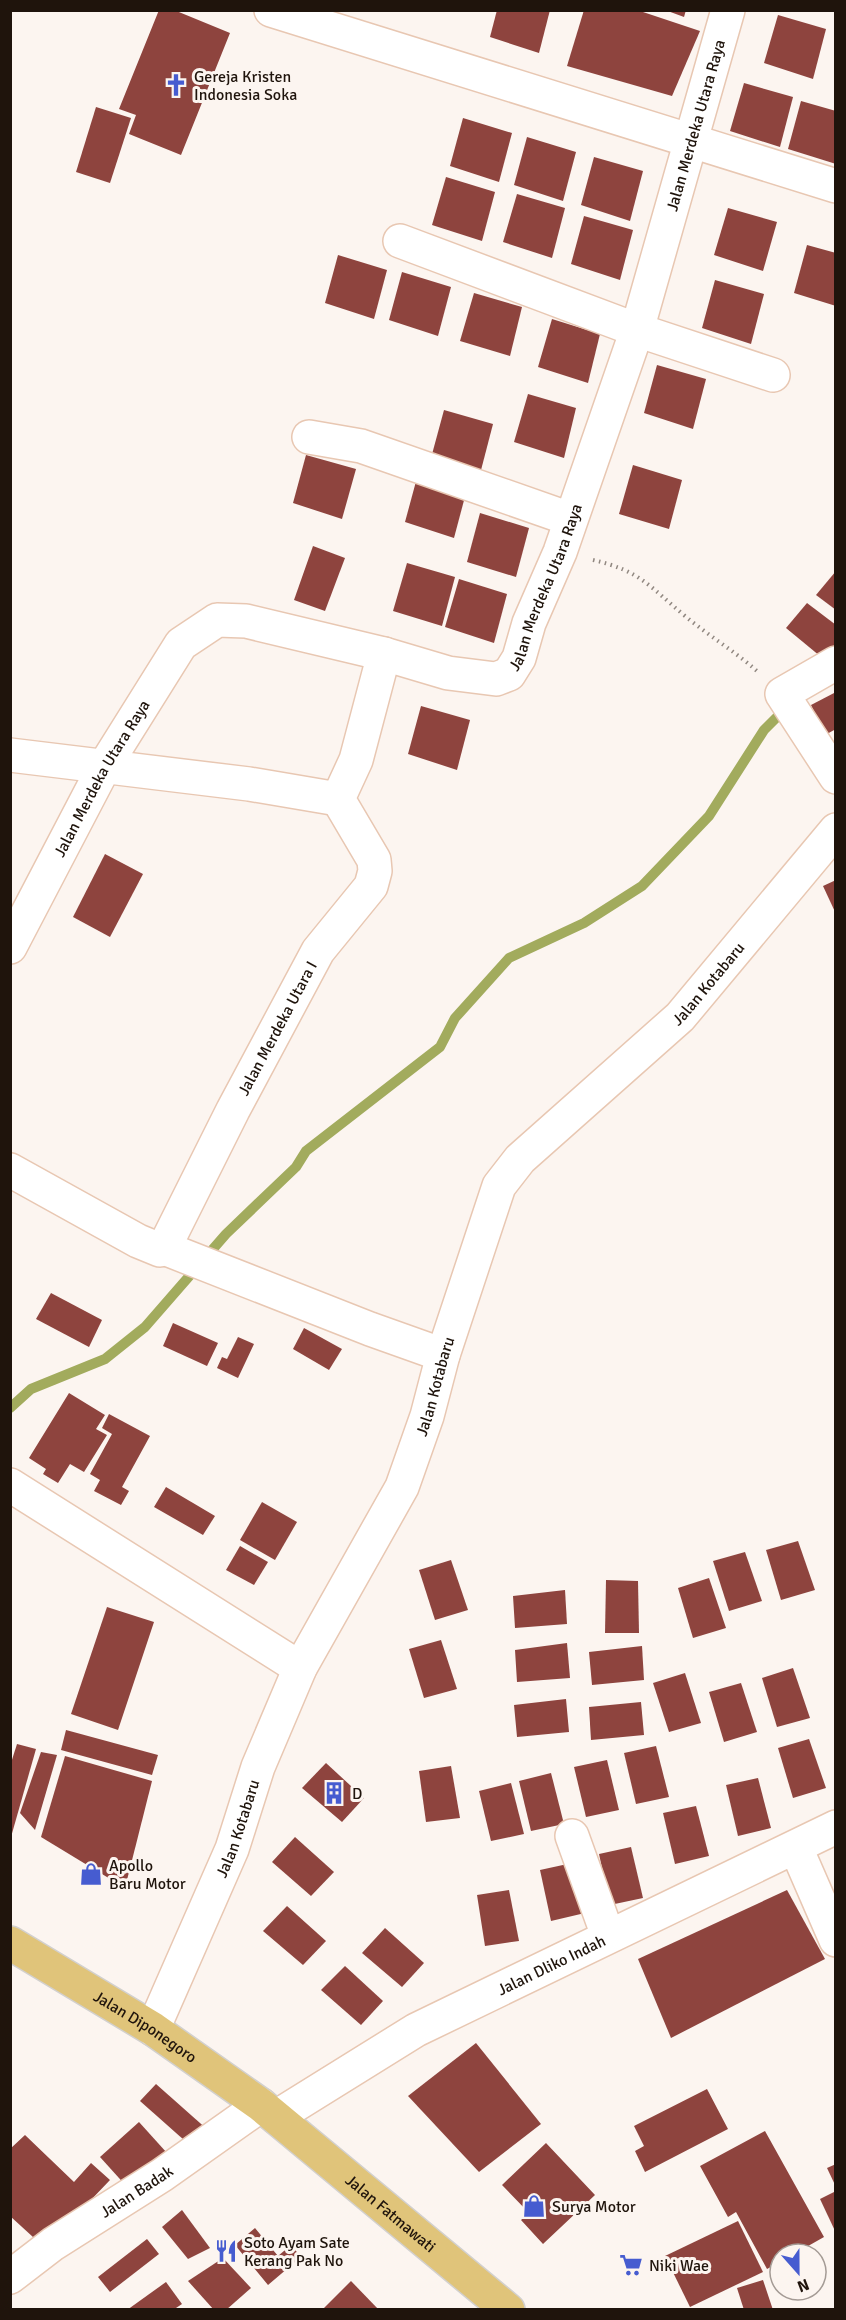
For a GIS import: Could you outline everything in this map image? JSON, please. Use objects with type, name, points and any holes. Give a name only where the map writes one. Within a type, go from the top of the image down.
[{"type":"main road","name":"Jalan Diponegoro","points":[[10,1943],[153,2029],[268,2111]]},
{"type":"main road","name":"Jalan Fatmawati","points":[[268,2111],[508,2310]]},
{"type":"street","points":[[271,10],[836,186]]},
{"type":"street","name":"Jalan Merdeka Utara Raya","points":[[10,947],[104,766],[181,644],[217,620],[246,621],[384,654],[448,673],[496,679],[509,674],[519,658],[529,623],[560,552],[637,330],[728,10]]},
{"type":"street","points":[[400,241],[637,330],[773,375]]},
{"type":"street","points":[[309,437],[361,446],[570,519]]},
{"type":"street","points":[[10,754],[249,784],[338,799],[356,760],[384,654]]},
{"type":"street","points":[[836,663],[788,703],[836,777]]},
{"type":"street","name":"Jalan Merdeka Utara I","points":[[176,1252],[233,1110],[318,951],[371,886],[375,872],[374,860],[338,799]]},
{"type":"street","name":"Jalan Kotabaru","points":[[153,2029],[232,1849],[258,1767],[300,1668],[402,1486],[427,1416],[443,1355],[499,1186],[520,1159],[680,1017],[836,830]]},
{"type":"street","points":[[10,1170],[160,1250],[176,1252],[370,1329],[443,1355]]},
{"type":"street","points":[[10,1485],[300,1668]]},
{"type":"street","name":"Jalan Dliko Indah","points":[[268,2111],[416,2030],[836,1827]]},
{"type":"street","points":[[572,1836],[608,1936]]},
{"type":"street","points":[[796,1848],[836,1940]]},
{"type":"street","name":"Jalan Badak","points":[[10,2277],[53,2244],[268,2111]]},
{"type":"path","points":[[560,552],[614,565],[642,578],[685,616],[754,669],[788,703]]},
{"type":"building","points":[[159,10],[174,10],[230,33],[181,155],[129,134],[136,115],[119,109]]},
{"type":"building","points":[[497,10],[550,10],[539,53],[490,37]]},
{"type":"building","points":[[584,10],[637,10],[700,31],[672,96],[567,66]]},
{"type":"building","points":[[665,10],[686,10],[684,17]]},
{"type":"building","points":[[778,15],[826,29],[813,79],[764,63]]},
{"type":"building","points":[[744,83],[793,97],[780,147],[730,131]]},
{"type":"building","points":[[801,101],[836,111],[836,164],[788,149]]},
{"type":"building","points":[[96,107],[131,118],[110,183],[76,172]]},
{"type":"building","points":[[463,118],[512,133],[499,182],[450,166]]},
{"type":"building","points":[[527,137],[576,152],[563,201],[514,185]]},
{"type":"building","points":[[594,157],[643,171],[630,221],[581,205]]},
{"type":"building","points":[[446,177],[495,192],[482,241],[432,225]]},
{"type":"building","points":[[517,194],[565,208],[552,258],[503,242]]},
{"type":"building","points":[[728,208],[777,222],[763,271],[714,255]]},
{"type":"building","points":[[584,216],[633,230],[620,280],[571,264]]},
{"type":"building","points":[[807,245],[836,253],[836,306],[794,293]]},
{"type":"building","points":[[338,255],[387,270],[374,319],[325,303]]},
{"type":"building","points":[[402,272],[451,287],[438,336],[389,320]]},
{"type":"building","points":[[715,280],[764,294],[751,344],[702,328]]},
{"type":"building","points":[[474,293],[522,307],[510,356],[460,341]]},
{"type":"building","points":[[552,319],[600,334],[588,383],[538,367]]},
{"type":"building","points":[[657,365],[706,379],[693,429],[644,413]]},
{"type":"building","points":[[528,394],[576,408],[564,458],[514,442]]},
{"type":"building","points":[[444,410],[493,424],[480,474],[431,458]]},
{"type":"building","points":[[306,455],[356,469],[342,519],[293,503]]},
{"type":"building","points":[[633,465],[682,480],[669,529],[619,514]]},
{"type":"building","points":[[418,474],[467,489],[454,538],[405,522]]},
{"type":"building","points":[[480,513],[529,528],[516,577],[467,562]]},
{"type":"building","points":[[313,546],[345,558],[325,611],[294,600]]},
{"type":"building","points":[[407,563],[455,577],[442,626],[393,611]]},
{"type":"building","points":[[836,571],[836,610],[816,595]]},
{"type":"building","points":[[459,579],[507,594],[494,643],[445,627]]},
{"type":"building","points":[[807,603],[836,625],[836,650],[826,661],[786,628]]},
{"type":"building","points":[[836,692],[836,729],[825,735],[811,705]]},
{"type":"building","points":[[421,706],[470,720],[457,770],[408,754]]},
{"type":"building","points":[[105,854],[143,874],[110,937],[73,917]]},
{"type":"building","points":[[836,880],[836,914],[823,886]]},
{"type":"building","points":[[51,1293],[102,1320],[89,1347],[36,1319]]},
{"type":"building","points":[[173,1323],[218,1343],[207,1366],[163,1346]]},
{"type":"building","points":[[304,1328],[342,1349],[329,1370],[293,1349]]},
{"type":"building","points":[[238,1337],[254,1344],[238,1378],[217,1368],[222,1357],[227,1359]]},
{"type":"building","points":[[69,1393],[105,1415],[96,1429],[107,1435],[84,1472],[70,1464],[58,1483],[43,1474],[46,1469],[29,1458]]},
{"type":"building","points":[[109,1414],[150,1436],[122,1487],[129,1491],[121,1505],[94,1491],[100,1480],[90,1474],[112,1434],[102,1428]]},
{"type":"building","points":[[166,1487],[215,1516],[203,1535],[154,1507]]},
{"type":"building","points":[[262,1502],[297,1522],[275,1560],[240,1540]]},
{"type":"building","points":[[798,1541],[815,1590],[781,1600],[766,1550]]},
{"type":"building","points":[[240,1546],[268,1562],[254,1585],[226,1570]]},
{"type":"building","points":[[745,1552],[762,1601],[729,1611],[713,1561]]},
{"type":"building","points":[[451,1560],[468,1610],[435,1620],[419,1570]]},
{"type":"building","points":[[709,1578],[726,1628],[693,1638],[678,1588]]},
{"type":"building","points":[[606,1580],[638,1581],[639,1633],[605,1633]]},
{"type":"building","points":[[565,1590],[567,1624],[515,1628],[513,1596]]},
{"type":"building","points":[[107,1607],[154,1622],[118,1730],[71,1714]]},
{"type":"building","points":[[441,1640],[457,1689],[424,1698],[409,1649]]},
{"type":"building","points":[[567,1643],[570,1678],[517,1682],[515,1650]]},
{"type":"building","points":[[642,1646],[644,1680],[592,1685],[589,1652]]},
{"type":"building","points":[[793,1668],[810,1718],[777,1727],[762,1678]]},
{"type":"building","points":[[685,1673],[701,1723],[669,1732],[653,1683]]},
{"type":"building","points":[[741,1683],[757,1732],[724,1742],[709,1692]]},
{"type":"building","points":[[566,1699],[569,1732],[517,1737],[514,1705]]},
{"type":"building","points":[[641,1702],[644,1735],[591,1740],[589,1707]]},
{"type":"building","points":[[66,1730],[158,1755],[152,1775],[61,1750]]},
{"type":"building","points":[[809,1739],[826,1788],[793,1798],[778,1748]]},
{"type":"building","points":[[17,1744],[36,1749],[11,1837],[10,1766]]},
{"type":"building","points":[[656,1746],[669,1797],[636,1804],[624,1753]]},
{"type":"building","points":[[41,1752],[57,1755],[35,1830],[20,1813]]},
{"type":"building","points":[[65,1756],[152,1781],[125,1888],[41,1837]]},
{"type":"building","points":[[607,1760],[619,1810],[586,1817],[574,1767]]},
{"type":"building","name":"D","points":[[326,1763],[364,1798],[342,1822],[302,1788]]},
{"type":"building","points":[[451,1766],[460,1818],[426,1822],[419,1771]]},
{"type":"building","points":[[551,1773],[564,1824],[531,1831],[519,1781]]},
{"type":"building","points":[[758,1778],[771,1828],[738,1836],[726,1785]]},
{"type":"building","points":[[511,1783],[524,1834],[491,1841],[479,1791]]},
{"type":"building","points":[[696,1806],[709,1856],[675,1864],[663,1813]]},
{"type":"building","points":[[295,1837],[334,1872],[311,1896],[272,1862]]},
{"type":"building","points":[[631,1847],[643,1898],[610,1905],[599,1854]]},
{"type":"building","points":[[572,1863],[585,1913],[551,1921],[540,1870]]},
{"type":"building","points":[[509,1890],[519,1941],[485,1946],[477,1895]]},
{"type":"building","points":[[787,1890],[825,1959],[671,2038],[638,1959]]},
{"type":"building","points":[[287,1906],[326,1941],[303,1965],[263,1931]]},
{"type":"building","points":[[385,1928],[424,1963],[402,1987],[362,1953]]},
{"type":"building","points":[[345,1966],[383,2001],[361,2025],[321,1990]]},
{"type":"building","points":[[476,2043],[541,2124],[479,2172],[408,2096]]},
{"type":"building","points":[[156,2084],[209,2131],[193,2148],[140,2101]]},
{"type":"building","points":[[707,2089],[728,2129],[645,2172],[635,2151],[644,2146],[634,2126]]},
{"type":"building","points":[[139,2122],[167,2153],[128,2188],[100,2157]]},
{"type":"building","points":[[765,2131],[824,2237],[815,2242],[768,2242],[767,2269],[736,2212],[728,2217],[700,2166]]},
{"type":"building","points":[[25,2135],[74,2182],[91,2163],[110,2180],[45,2248],[10,2216],[10,2149]]},
{"type":"building","points":[[546,2143],[595,2195],[543,2244],[521,2220],[529,2213],[502,2185]]},
{"type":"building","points":[[836,2164],[836,2187],[827,2168]]},
{"type":"building","points":[[836,2191],[836,2233],[820,2199]]},
{"type":"building","points":[[182,2210],[210,2248],[188,2259],[162,2227]]},
{"type":"building","points":[[738,2221],[763,2272],[690,2307],[665,2256]]},
{"type":"building","points":[[255,2228],[278,2256],[291,2245],[301,2257],[268,2285],[235,2245]]},
{"type":"building","points":[[147,2239],[159,2254],[110,2292],[98,2277]]},
{"type":"building","points":[[223,2258],[251,2288],[226,2310],[214,2310],[188,2281]]},
{"type":"building","points":[[763,2280],[768,2302],[770,2302],[773,2310],[744,2310],[737,2288]]},
{"type":"building","points":[[351,2281],[379,2310],[322,2310]]},
{"type":"building","points":[[166,2282],[182,2304],[173,2310],[127,2310]]},
{"type":"waterway","points":[[10,1408],[31,1389],[105,1359],[145,1327],[226,1234],[296,1167],[306,1151],[440,1047],[455,1018],[509,958],[584,923],[642,886],[709,816],[764,730],[787,707]]},
{"type":"place","name":"Gereja Kristen Indonesia Soka","points":[[176,85]]},
{"type":"place","name":"D","points":[[334,1793]]},
{"type":"place","name":"Apollo Baru Motor","points":[[91,1874]]},
{"type":"place","name":"Surya Motor","points":[[534,2206]]},
{"type":"place","name":"Soto Ayam Sate Kerang Pak No","points":[[226,2251]]},
{"type":"place","name":"Niki Wae","points":[[631,2265]]}]
